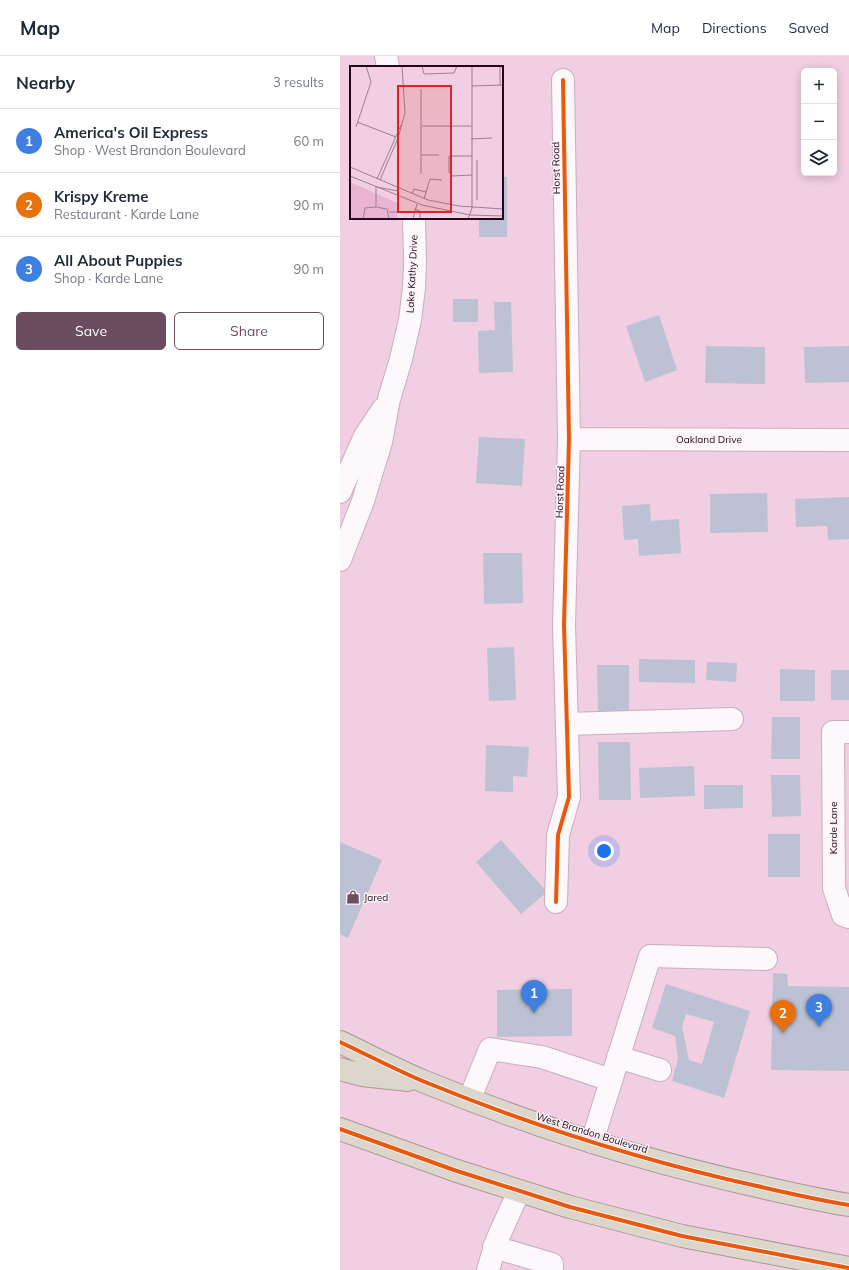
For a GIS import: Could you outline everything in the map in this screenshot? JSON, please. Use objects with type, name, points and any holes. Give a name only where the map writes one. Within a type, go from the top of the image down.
[{"type":"highway","name":"West Brandon Boulevard","points":[[340,1042],[425,1081],[534,1123],[623,1152],[708,1175],[849,1205]]},
{"type":"highway","points":[[340,1069],[362,1075],[425,1081]]},
{"type":"highway","points":[[340,1129],[454,1170],[570,1207],[682,1236],[849,1268]]},
{"type":"street","points":[[386,56],[388,66]]},
{"type":"street","name":"Horst Road","points":[[556,902],[558,835],[569,797],[564,624],[569,439],[563,80]]},
{"type":"street","name":"Lake Kathy Drive","points":[[340,560],[363,501],[381,442],[389,399],[401,359],[410,320],[414,288],[414,219]]},
{"type":"street","name":"Lake Kathy Drive","points":[[340,492],[365,436],[389,399]]},
{"type":"street","name":"Oakland Drive","points":[[569,439],[849,440]]},
{"type":"street","points":[[567,724],[732,719]]},
{"type":"street","name":"Karde Lane","points":[[841,732],[834,888],[843,915],[849,917]]},
{"type":"street","points":[[592,1142],[650,956],[766,959]]},
{"type":"street","points":[[470,1098],[490,1049],[542,1057],[611,1080]]},
{"type":"street","points":[[618,1057],[660,1070]]},
{"type":"street","points":[[488,1270],[496,1240],[519,1191]]},
{"type":"street","points":[[494,1247],[552,1264],[552,1270]]},
{"type":"building","points":[[503,177],[507,177],[507,237],[479,237],[479,219],[503,219]]},
{"type":"building","points":[[453,299],[478,299],[478,322],[453,322]]},
{"type":"building","points":[[494,302],[511,302],[513,372],[479,373],[478,331],[495,330]]},
{"type":"building","points":[[659,315],[677,370],[645,382],[626,326]]},
{"type":"building","points":[[706,346],[765,347],[765,384],[705,383]]},
{"type":"building","points":[[849,346],[849,382],[805,383],[804,347]]},
{"type":"building","points":[[479,437],[525,439],[522,486],[476,483]]},
{"type":"building","points":[[767,493],[768,532],[710,533],[710,494]]},
{"type":"building","points":[[849,497],[849,539],[828,540],[827,526],[796,527],[795,499]]},
{"type":"building","points":[[650,504],[651,521],[679,519],[681,553],[639,556],[638,539],[624,540],[622,506]]},
{"type":"building","points":[[483,553],[522,553],[523,603],[484,604]]},
{"type":"building","points":[[514,647],[516,700],[489,701],[487,648]]},
{"type":"building","points":[[639,659],[695,660],[695,683],[639,682]]},
{"type":"building","points":[[707,662],[737,663],[736,682],[706,680]]},
{"type":"building","points":[[597,665],[629,665],[629,713],[598,713]]},
{"type":"building","points":[[780,669],[815,670],[815,701],[780,701]]},
{"type":"building","points":[[831,670],[849,670],[849,700],[831,700]]},
{"type":"building","points":[[772,717],[800,717],[800,759],[771,759]]},
{"type":"building","points":[[598,742],[630,742],[631,800],[599,800]]},
{"type":"building","points":[[486,745],[529,747],[527,777],[513,776],[513,792],[485,791]]},
{"type":"building","points":[[694,766],[695,796],[640,798],[639,768]]},
{"type":"building","points":[[771,775],[800,775],[801,816],[772,817]]},
{"type":"building","points":[[704,785],[743,785],[743,808],[704,809]]},
{"type":"building","points":[[768,834],[800,834],[800,877],[768,877]]},
{"type":"building","points":[[501,840],[547,892],[521,914],[476,862]]},
{"type":"building","name":"Jared","points":[[340,842],[382,860],[348,938],[340,934]]},
{"type":"building","points":[[773,973],[787,974],[788,986],[849,987],[849,1071],[771,1070]]},
{"type":"building","points":[[666,984],[750,1011],[724,1098],[672,1081],[678,1059],[675,1036],[652,1028]],"holes":[[[686,1014],[714,1022],[702,1064],[689,1060],[682,1027]]]},
{"type":"building","points":[[572,989],[572,1036],[497,1037],[497,990]]},
{"type":"cycle path","points":[[556,902],[558,835],[569,797],[564,625],[569,439],[563,80]]},
{"type":"cycle path","points":[[340,1042],[425,1082],[548,1128],[631,1154],[715,1176],[849,1205]]},
{"type":"cycle path","points":[[340,1129],[454,1170],[570,1207],[682,1236],[849,1268]]},
{"type":"place","name":"Jared","points":[[353,897]]},
{"type":"place","name":"America's Oil Express","points":[[534,1013]]},
{"type":"place","name":"All About Puppies","points":[[819,1027]]},
{"type":"place","name":"Krispy Kreme","points":[[783,1033]]}]
